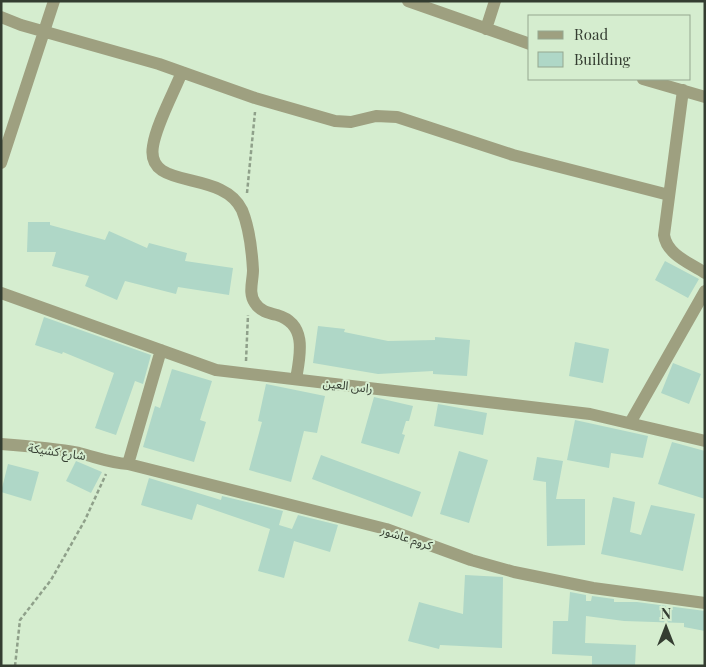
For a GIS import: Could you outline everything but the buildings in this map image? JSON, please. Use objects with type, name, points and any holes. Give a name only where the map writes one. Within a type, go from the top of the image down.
[{"type":"street","points":[[1,163],[54,1]]},
{"type":"street","points":[[408,1],[528,43]]},
{"type":"street","points":[[486,29],[495,1]]},
{"type":"street","points":[[1,17],[44,32],[182,72],[255,98],[342,122],[376,116],[397,117],[513,155],[669,194]]},
{"type":"street","points":[[182,72],[153,143],[154,162],[160,169],[171,176],[215,186],[225,191],[238,204],[245,221],[252,263],[251,292],[253,300],[261,310],[283,317],[292,323],[298,332],[301,347],[296,379]]},
{"type":"street","points":[[647,80],[705,97]]},
{"type":"street","points":[[683,90],[664,235],[668,248],[705,273]]},
{"type":"street","points":[[630,423],[705,291]]},
{"type":"street","name":"راس العين","points":[[1,293],[216,370],[590,414],[705,441]]},
{"type":"street","points":[[128,464],[161,350]]},
{"type":"street","name":"شارع كشيكة","points":[[1,444],[77,453],[98,457],[110,463]]},
{"type":"street","name":"كروم عاشور","points":[[110,463],[128,464],[386,529],[470,560],[514,572],[593,588],[705,604]]},
{"type":"path","points":[[247,202],[254,140],[255,98]]},
{"type":"path","points":[[246,373],[251,292]]},
{"type":"path","points":[[15,666],[20,620],[56,572],[85,520],[110,463]]}]
